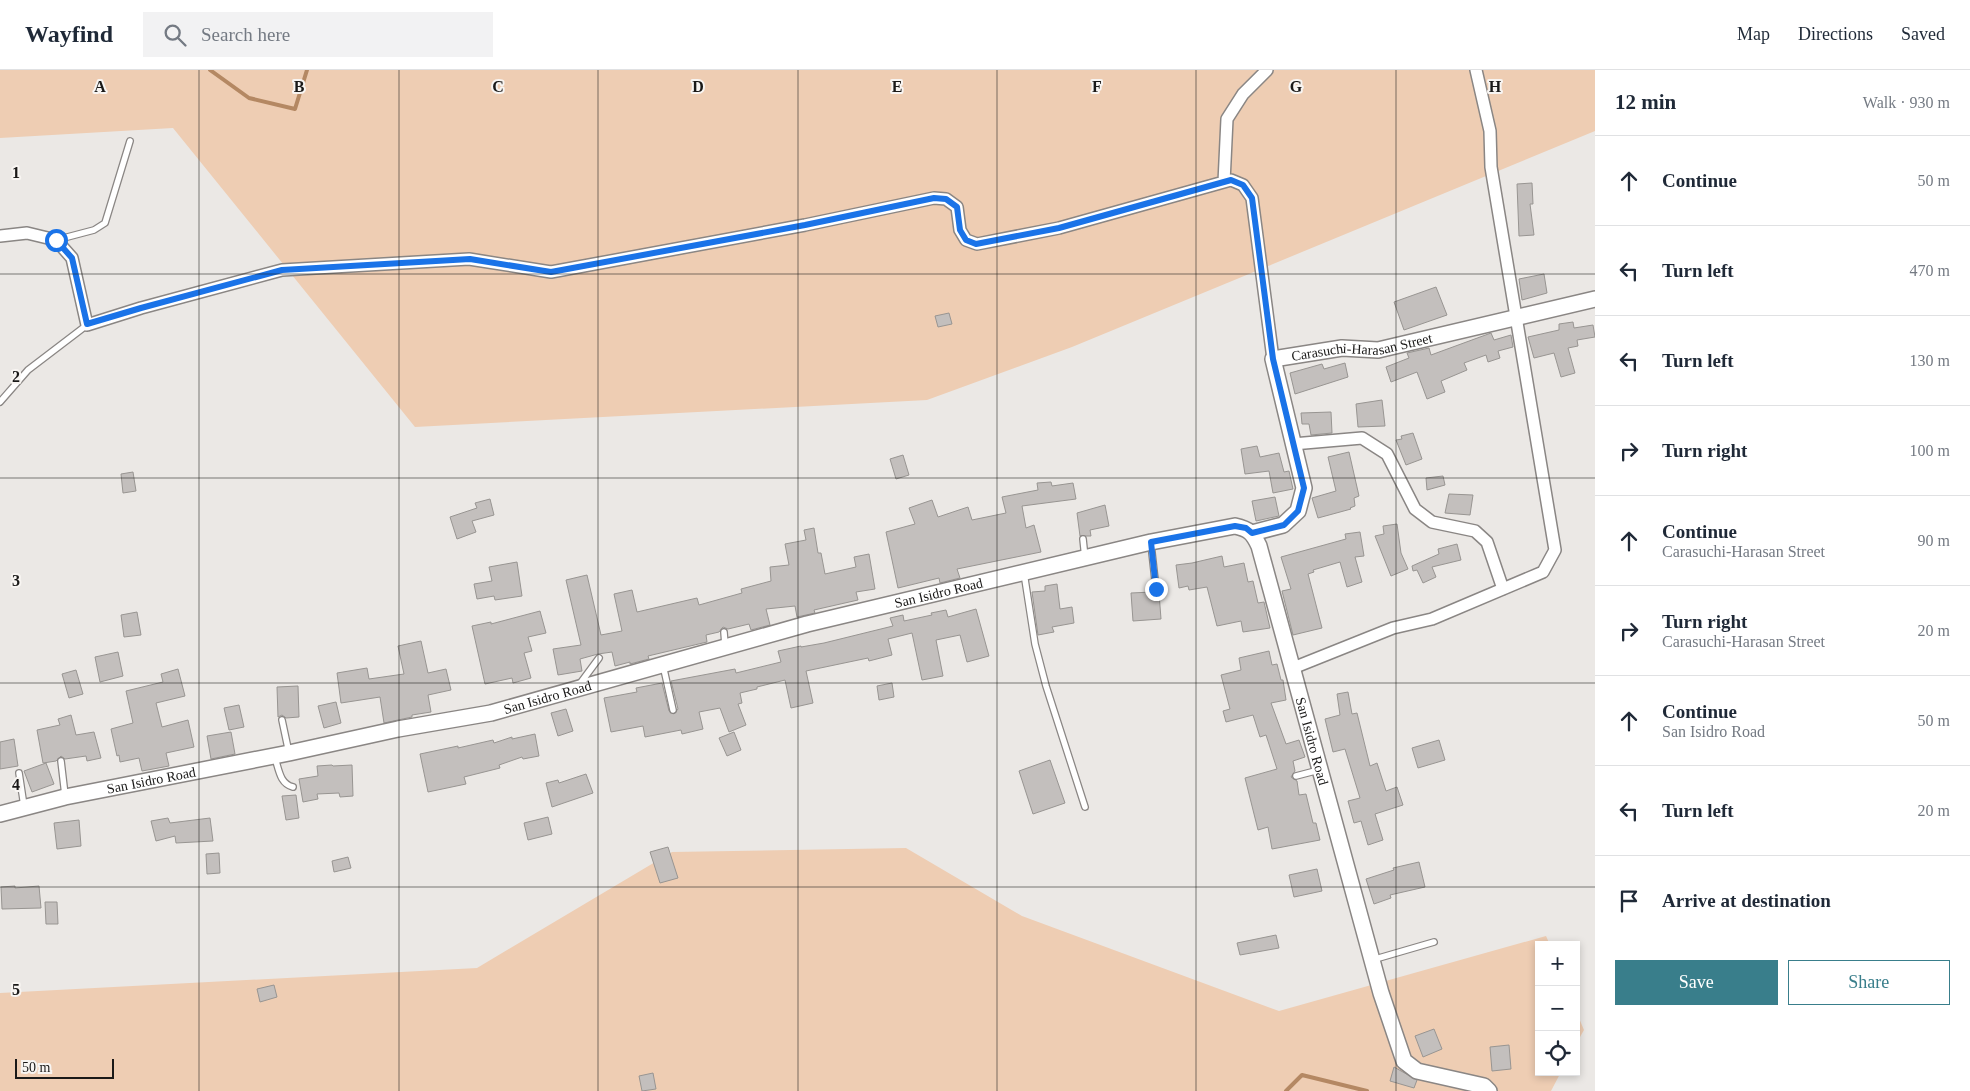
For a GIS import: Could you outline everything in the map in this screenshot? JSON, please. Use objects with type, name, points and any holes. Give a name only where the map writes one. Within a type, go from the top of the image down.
[{"type":"street","points":[[1224,182],[1227,119],[1244,94],[1267,70]]},
{"type":"street","points":[[1293,668],[1393,628],[1432,619],[1542,572],[1555,550],[1491,167],[1490,131],[1476,70]]},
{"type":"street","points":[[0,236],[27,233],[56,240],[72,258],[87,324],[282,270],[470,259],[551,272],[805,225],[934,198],[946,199],[957,207],[960,230],[966,240],[976,244],[1059,228],[1231,180],[1243,185],[1252,198],[1273,359]]},
{"type":"street","name":"Carasuchi-Harasan Street","points":[[1252,533],[1284,525],[1298,511],[1304,488],[1273,359],[1342,348],[1378,350],[1595,299]]},
{"type":"street","points":[[1293,444],[1362,438],[1387,454],[1415,509],[1432,522],[1475,531],[1488,542],[1503,589]]},
{"type":"street","name":"San Isidro Road","points":[[0,814],[65,797],[398,729],[491,713],[662,664],[724,640],[807,624],[1151,542],[1235,526],[1246,528],[1252,533],[1260,546],[1372,960],[1404,1061],[1417,1071],[1484,1086],[1489,1091]]},
{"type":"lane","points":[[56,240],[94,230],[105,223],[130,141]]},
{"type":"lane","points":[[0,402],[28,370],[87,324]]},
{"type":"lane","points":[[1083,539],[1085,558]]},
{"type":"lane","points":[[1151,542],[1156,589]]},
{"type":"lane","points":[[1024,572],[1035,644],[1046,686],[1086,807]]},
{"type":"lane","points":[[576,688],[599,658]]},
{"type":"lane","points":[[662,664],[673,710]]},
{"type":"lane","points":[[282,720],[282,780],[286,785],[293,787]]},
{"type":"lane","points":[[61,761],[65,797]]},
{"type":"lane","points":[[1296,776],[1320,770]]},
{"type":"lane","points":[[19,773],[24,808]]},
{"type":"lane","points":[[1372,960],[1434,942]]},
{"type":"shaded area","points":[[0,70],[1595,70],[1595,131],[1072,347],[927,400],[415,427],[173,128],[0,138]]},
{"type":"shaded area","points":[[906,848],[1022,916],[1279,1011],[1546,936],[1548,941],[1535,941],[1535,1076],[1559,1076],[1551,1091],[0,1091],[0,993],[477,968],[672,852]]},
{"type":"shaded area","points":[[1580,1020],[1584,1030],[1580,1037]]},
{"type":"building","points":[[1532,183],[1533,204],[1530,204],[1534,235],[1519,236],[1517,184]]},
{"type":"building","points":[[1544,274],[1547,293],[1522,300],[1519,279]]},
{"type":"building","points":[[1436,287],[1447,315],[1404,330],[1394,302]]},
{"type":"building","points":[[949,313],[952,324],[938,327],[935,316]]},
{"type":"building","points":[[1573,322],[1574,328],[1593,325],[1595,337],[1577,340],[1578,346],[1568,348],[1575,373],[1561,377],[1554,353],[1534,358],[1528,337],[1559,330],[1559,324]]},
{"type":"building","points":[[1491,333],[1494,340],[1511,335],[1513,347],[1498,351],[1500,358],[1488,362],[1486,355],[1464,363],[1467,370],[1441,381],[1445,392],[1427,399],[1417,372],[1391,382],[1386,367],[1409,358],[1407,353],[1429,348],[1431,355]]},
{"type":"building","points":[[1345,363],[1348,377],[1295,394],[1290,373],[1322,364],[1324,369]]},
{"type":"building","points":[[1382,400],[1385,426],[1358,427],[1356,404]]},
{"type":"building","points":[[1331,412],[1332,433],[1311,435],[1309,424],[1302,424],[1301,413]]},
{"type":"building","points":[[1413,433],[1422,459],[1406,465],[1396,440],[1402,439],[1401,436]]},
{"type":"building","points":[[1257,446],[1260,457],[1279,453],[1284,472],[1289,471],[1293,489],[1273,493],[1269,471],[1245,474],[1241,449]]},
{"type":"building","points":[[1349,452],[1359,496],[1354,498],[1355,506],[1351,509],[1318,518],[1312,498],[1336,491],[1328,457]]},
{"type":"building","points":[[903,455],[909,475],[896,479],[890,459]]},
{"type":"building","points":[[133,472],[136,491],[123,493],[121,474]]},
{"type":"building","points":[[1443,476],[1445,485],[1427,490],[1426,478]]},
{"type":"building","points":[[1051,482],[1052,486],[1073,483],[1076,499],[1022,506],[1026,528],[1034,525],[1041,552],[957,569],[960,578],[940,583],[939,578],[898,588],[886,532],[915,524],[909,508],[932,500],[938,517],[968,507],[972,520],[1006,513],[1002,497],[1038,490],[1037,483]]},
{"type":"building","points":[[1449,494],[1473,495],[1470,515],[1445,513]]},
{"type":"building","points":[[1275,497],[1279,516],[1256,521],[1252,501]]},
{"type":"building","points":[[490,499],[494,515],[472,521],[476,532],[457,539],[450,517],[477,508],[475,503]]},
{"type":"building","points":[[1105,505],[1109,526],[1090,530],[1091,536],[1080,536],[1077,513]]},
{"type":"building","points":[[1397,524],[1401,553],[1408,569],[1391,576],[1375,536],[1384,534],[1383,526]]},
{"type":"building","points":[[814,528],[818,553],[821,553],[825,574],[856,567],[854,557],[869,554],[875,589],[856,592],[858,600],[814,610],[815,613],[797,617],[795,606],[766,609],[770,625],[751,630],[749,624],[728,629],[723,627],[719,632],[706,635],[707,642],[648,656],[649,659],[630,664],[630,662],[615,666],[612,652],[598,654],[580,659],[582,671],[558,675],[553,649],[581,645],[566,580],[587,575],[601,635],[622,631],[614,594],[632,590],[637,612],[697,598],[699,605],[742,593],[741,589],[771,581],[770,567],[789,565],[785,544],[806,540],[804,530]]},
{"type":"building","points":[[1360,532],[1364,556],[1355,557],[1362,582],[1347,587],[1340,562],[1313,570],[1314,572],[1308,574],[1322,628],[1293,635],[1282,591],[1291,589],[1281,557],[1346,539],[1345,534]]},
{"type":"building","points":[[1457,544],[1461,560],[1432,567],[1436,577],[1423,583],[1417,570],[1413,571],[1412,566],[1439,554],[1438,549]]},
{"type":"building","points":[[1222,556],[1224,567],[1244,563],[1248,582],[1253,581],[1258,603],[1264,602],[1270,628],[1243,632],[1241,621],[1217,626],[1207,587],[1189,590],[1188,586],[1179,588],[1176,565]]},
{"type":"building","points":[[517,562],[522,596],[495,600],[494,596],[477,599],[474,584],[492,581],[489,567]]},
{"type":"building","points":[[1057,584],[1060,609],[1072,607],[1074,623],[1052,627],[1054,632],[1038,635],[1032,592],[1045,591],[1045,586]]},
{"type":"building","points":[[1131,593],[1159,593],[1161,619],[1133,621]]},
{"type":"building","points":[[976,609],[989,656],[967,662],[960,635],[936,640],[943,676],[922,680],[912,633],[888,639],[892,655],[869,661],[868,658],[806,671],[813,703],[791,708],[785,680],[740,693],[742,703],[738,704],[746,725],[729,732],[720,708],[699,712],[703,729],[682,734],[681,730],[645,737],[643,726],[611,732],[604,698],[637,692],[636,688],[662,683],[669,711],[674,714],[678,709],[671,681],[735,669],[736,673],[781,662],[778,651],[824,643],[893,626],[890,618],[903,615],[904,621],[946,610],[948,617]]},
{"type":"building","points":[[540,611],[546,633],[528,637],[532,651],[524,653],[531,678],[513,683],[512,678],[485,684],[472,626],[491,622],[491,624]]},
{"type":"building","points":[[137,612],[141,635],[124,637],[121,615]]},
{"type":"building","points":[[421,641],[428,673],[446,669],[451,690],[428,695],[431,712],[384,723],[380,697],[341,703],[337,673],[367,668],[369,679],[404,674],[398,646]]},
{"type":"building","points":[[1269,651],[1272,665],[1277,664],[1281,680],[1283,680],[1286,700],[1271,703],[1286,744],[1299,740],[1305,757],[1293,761],[1295,771],[1291,777],[1297,781],[1299,795],[1306,794],[1313,823],[1316,823],[1320,840],[1272,849],[1268,827],[1258,830],[1245,778],[1277,769],[1266,735],[1260,737],[1253,715],[1226,722],[1223,711],[1230,709],[1221,675],[1241,670],[1239,658]]},
{"type":"building","points":[[118,652],[123,676],[100,682],[95,657]]},
{"type":"building","points":[[178,669],[185,696],[156,703],[162,727],[188,720],[194,747],[166,753],[169,766],[142,771],[139,758],[120,762],[111,729],[133,723],[126,691],[163,682],[161,674]]},
{"type":"building","points":[[76,670],[83,694],[69,698],[62,674]]},
{"type":"building","points":[[892,683],[894,697],[879,700],[877,686]]},
{"type":"building","points":[[298,686],[299,717],[286,718],[282,715],[278,717],[277,687]]},
{"type":"building","points":[[1348,692],[1352,714],[1357,713],[1370,766],[1377,763],[1386,791],[1397,787],[1403,805],[1375,814],[1383,840],[1368,845],[1361,821],[1354,823],[1348,801],[1360,798],[1345,749],[1333,752],[1325,719],[1340,715],[1337,694]]},
{"type":"building","points":[[336,702],[341,723],[324,728],[318,706]]},
{"type":"building","points":[[239,705],[244,727],[229,730],[224,708]]},
{"type":"building","points":[[566,709],[573,731],[558,736],[551,713]]},
{"type":"building","points":[[71,715],[76,735],[94,732],[101,758],[87,761],[86,756],[65,759],[61,756],[56,761],[43,763],[37,730],[60,725],[58,719]]},
{"type":"building","points":[[231,732],[235,754],[211,759],[207,736]]},
{"type":"building","points":[[734,732],[741,750],[727,756],[719,738]]},
{"type":"building","points":[[535,734],[539,756],[523,759],[522,757],[499,765],[500,768],[464,777],[466,784],[428,792],[420,754],[493,740],[494,743],[512,737],[512,739]]},
{"type":"building","points":[[14,739],[18,766],[0,769],[0,742]]},
{"type":"building","points":[[1439,740],[1445,760],[1418,768],[1412,748]]},
{"type":"building","points":[[1050,760],[1065,803],[1033,814],[1019,771]]},
{"type":"building","points":[[46,763],[54,784],[32,792],[24,771]]},
{"type":"building","points":[[352,765],[353,796],[340,797],[339,793],[317,794],[318,799],[303,802],[299,779],[318,776],[317,766]]},
{"type":"building","points":[[586,774],[593,793],[552,807],[546,783],[558,780],[559,783]]},
{"type":"building","points":[[296,795],[299,818],[286,820],[282,796]]},
{"type":"building","points":[[548,817],[552,834],[528,840],[524,823]]},
{"type":"building","points":[[168,818],[170,823],[210,818],[213,841],[176,843],[175,836],[156,841],[151,821]]},
{"type":"building","points":[[79,820],[81,846],[57,849],[54,823]]},
{"type":"building","points":[[668,847],[678,878],[660,883],[650,852]]},
{"type":"building","points":[[219,853],[220,873],[207,874],[206,854]]},
{"type":"building","points":[[348,857],[351,868],[334,872],[332,861]]},
{"type":"building","points":[[1419,862],[1425,887],[1390,895],[1391,898],[1374,904],[1366,879],[1394,870],[1393,868]]},
{"type":"building","points":[[1317,869],[1322,891],[1294,897],[1289,875]]},
{"type":"building","points":[[15,886],[15,888],[39,886],[41,908],[2,909],[1,887]]},
{"type":"building","points":[[45,902],[57,902],[58,924],[46,924]]},
{"type":"building","points":[[1276,935],[1279,948],[1240,955],[1237,943]]},
{"type":"building","points":[[274,985],[277,997],[260,1002],[257,989]]},
{"type":"building","points":[[1434,1029],[1442,1049],[1423,1057],[1415,1036]]},
{"type":"building","points":[[1509,1045],[1511,1069],[1492,1071],[1490,1047]]},
{"type":"building","points":[[1394,1067],[1417,1080],[1414,1088],[1390,1081]]},
{"type":"building","points":[[653,1073],[656,1089],[642,1091],[639,1076]]},
{"type":"waterway","points":[[210,70],[249,98],[295,109],[307,70]]},
{"type":"waterway","points":[[1286,1091],[1302,1075],[1367,1091]]},
{"type":"route","points":[[56,240],[72,258],[87,324],[282,270],[470,259],[551,272],[805,225],[934,198],[946,199],[957,207],[960,230],[966,240],[976,244],[1059,228],[1231,180],[1243,185],[1252,198],[1273,359],[1304,488],[1298,511],[1284,525],[1252,533],[1246,528],[1235,526],[1151,542],[1156,589]]}]
